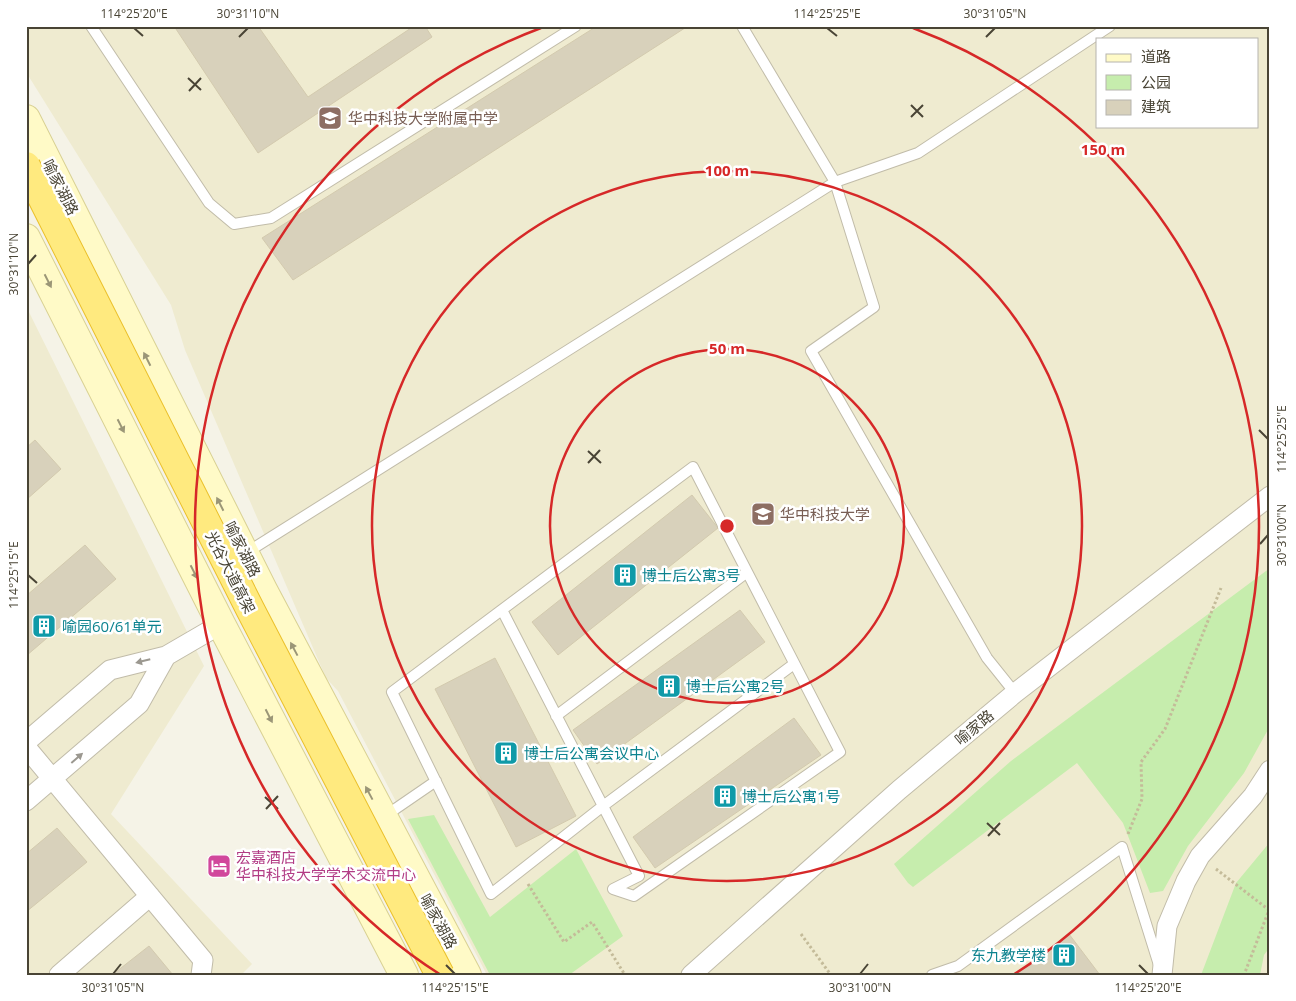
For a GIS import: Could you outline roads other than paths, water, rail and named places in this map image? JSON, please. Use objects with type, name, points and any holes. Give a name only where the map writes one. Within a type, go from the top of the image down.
[{"type":"highway","name":"光谷大道高架","points":[[26,166],[250,609],[440,975]]},
{"type":"highway","name":"光谷大道高架","points":[[26,196],[238,615],[425,975]]},
{"type":"main road","name":"喻家湖路","points":[[26,119],[245,553],[382,818],[467,975]]},
{"type":"main road","points":[[26,238],[221,624],[345,844],[404,975]]},
{"type":"street","name":"喻家路","points":[[691,975],[899,790],[1015,693],[1270,496]]},
{"type":"street","points":[[26,742],[110,670],[166,656],[221,624]]},
{"type":"street","points":[[26,801],[139,704],[166,656]]},
{"type":"street","points":[[26,747],[203,960],[201,975]]},
{"type":"street","points":[[1162,974],[1168,926],[1186,880],[1200,856],[1253,796],[1270,770]]},
{"type":"street","points":[[60,975],[150,896]]},
{"type":"lane","points":[[92,26],[209,203],[234,224],[271,218],[576,26]]},
{"type":"lane","points":[[742,26],[835,182],[874,307],[812,351],[987,658],[1015,693]]},
{"type":"lane","points":[[245,553],[835,182],[918,153],[1110,26]]},
{"type":"lane","points":[[502,610],[556,716],[603,806],[639,876],[613,889],[634,896],[840,752],[794,664],[746,573],[694,467],[502,610],[392,692],[491,894],[603,806],[794,664]]},
{"type":"lane","points":[[556,716],[746,573]]},
{"type":"lane","points":[[345,844],[436,781]]},
{"type":"lane","points":[[932,975],[958,966],[1122,847],[1139,906],[1162,974]]},
{"type":"place","name":"华中科技大学附属中学","points":[[330,118]]},
{"type":"place","name":"华中科技大学","points":[[763,514]]},
{"type":"place","name":"博士后公寓3号","points":[[625,575]]},
{"type":"place","name":"喻园60/61单元","points":[[44,626]]},
{"type":"place","name":"博士后公寓2号","points":[[669,686]]},
{"type":"place","name":"博士后公寓会议中心","points":[[506,753]]},
{"type":"place","name":"博士后公寓1号","points":[[725,796]]},
{"type":"place","name":"宏嘉酒店 华中科技大学学术交流中心","points":[[219,866]]},
{"type":"place","name":"东九教学楼","points":[[1064,955]]}]
